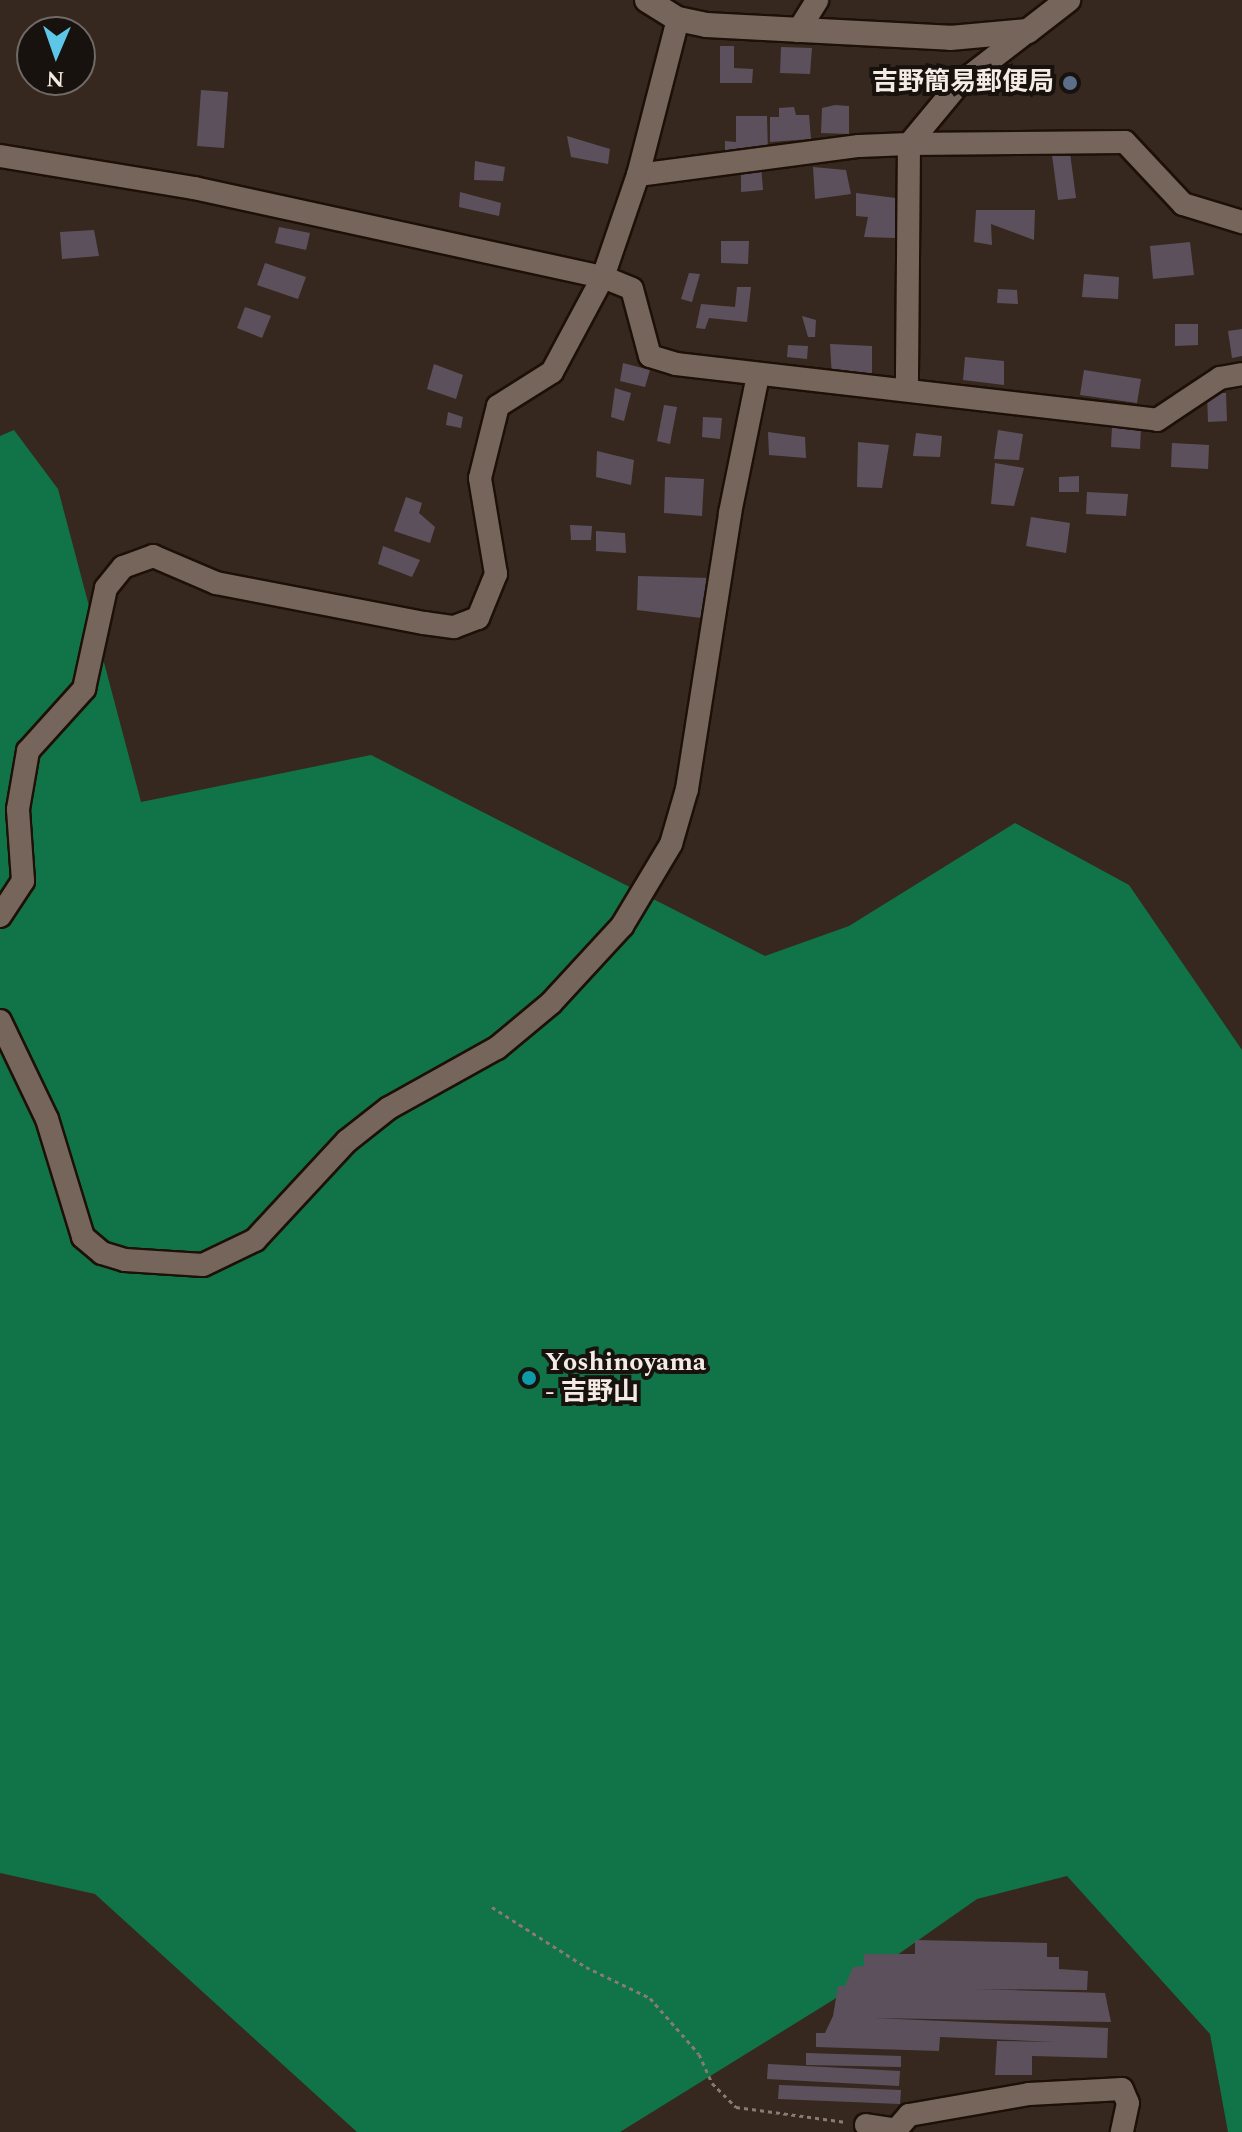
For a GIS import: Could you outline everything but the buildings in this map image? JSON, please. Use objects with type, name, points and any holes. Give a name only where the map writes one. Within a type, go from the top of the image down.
[{"type":"main road","points":[[647,0],[678,19],[798,31],[992,38],[1028,31],[1068,0]]},
{"type":"street","points":[[798,31],[817,0]]},
{"type":"street","points":[[0,916],[23,881],[18,809],[28,751],[84,689],[106,588],[123,567],[153,556],[216,583],[424,623],[454,627],[478,618],[496,574],[480,478],[498,406],[552,372],[603,277],[638,175],[678,19]]},
{"type":"street","points":[[907,389],[909,144],[958,85],[1028,31]]},
{"type":"street","points":[[638,175],[909,144],[1125,142],[1183,204],[1242,222]]},
{"type":"street","points":[[0,156],[194,188],[603,277],[632,289],[650,356],[758,375],[907,389],[1157,420],[1220,378],[1242,374]]},
{"type":"street","points":[[0,1021],[47,1119],[83,1237],[102,1253],[125,1260],[203,1265],[255,1240],[347,1141],[389,1108],[497,1048],[551,1003],[622,926],[671,844],[687,789],[730,513],[758,375]]},
{"type":"street","points":[[866,2125],[896,2130],[909,2115],[1029,2094],[1122,2089],[1128,2103],[1122,2132]]},
{"type":"path","points":[[492,1907],[586,1967],[650,1998],[699,2054],[712,2083],[736,2107],[866,2125]]},
{"type":"green space","points":[[14,430],[58,489],[141,802],[371,755],[765,956],[849,926],[1015,823],[1129,885],[1242,1050],[1242,2132],[1228,2132],[1210,2034],[1067,1876],[977,1899],[833,2000],[620,2132],[357,2132],[95,1894],[0,1873],[0,436]]},
{"type":"place","name":"吉野簡易郵便局","points":[[1070,83]]},
{"type":"place","name":"Yoshinoyama - 吉野山","points":[[529,1378]]}]
